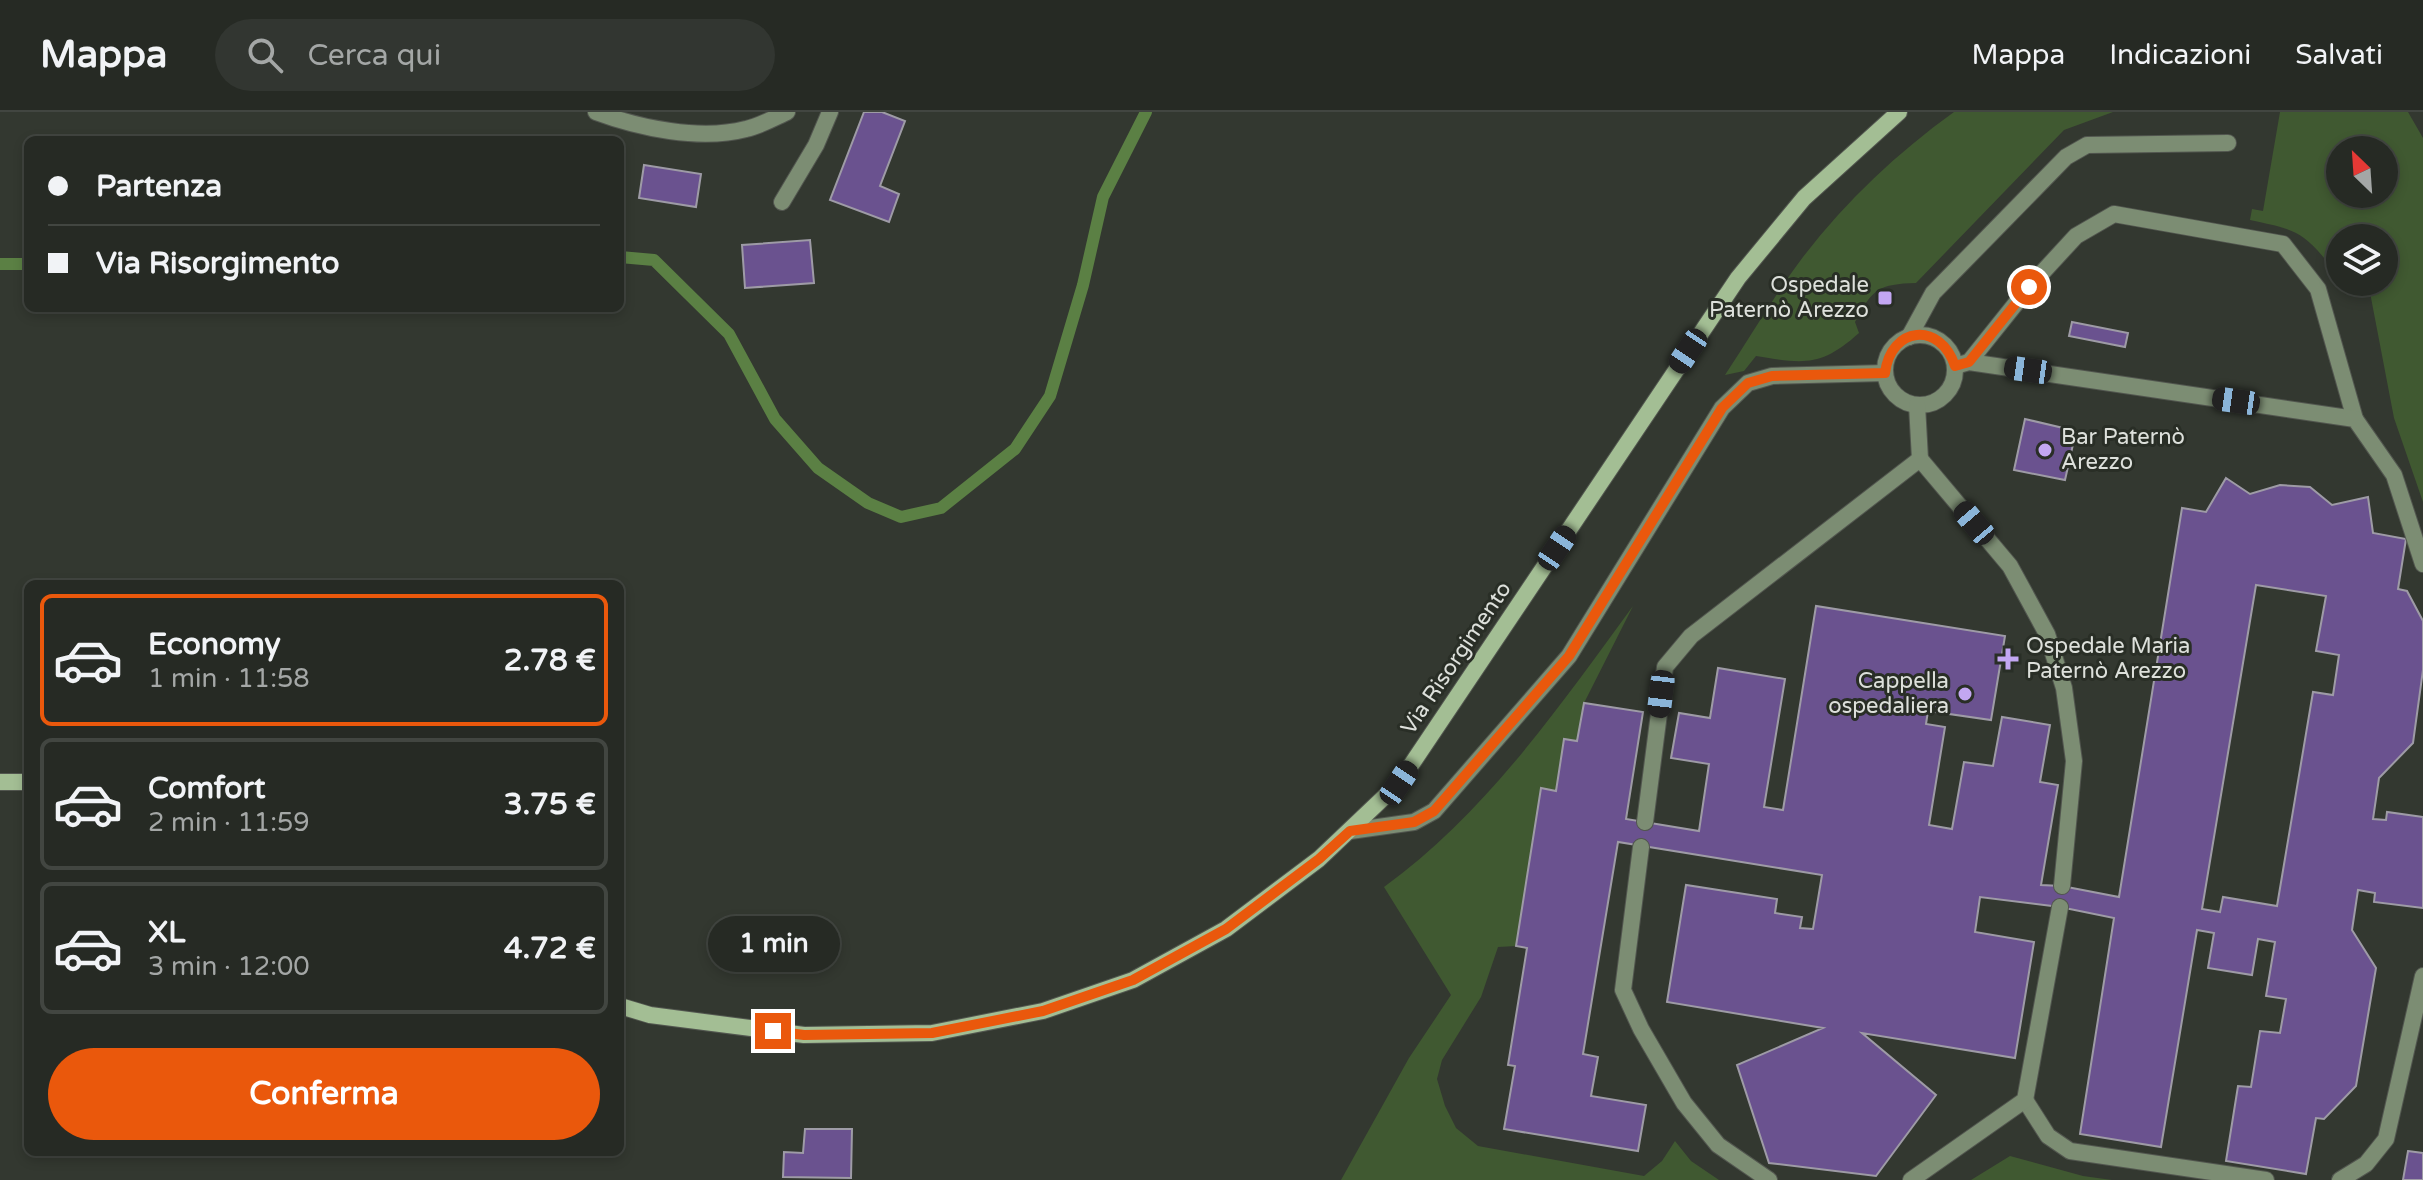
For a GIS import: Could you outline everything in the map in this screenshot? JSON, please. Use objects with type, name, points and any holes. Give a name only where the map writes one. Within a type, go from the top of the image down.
[{"type":"main road","name":"Via Risorgimento","points":[[624,1007],[650,1015],[804,1035],[932,1033],[1043,1011],[1133,980],[1226,929],[1319,859],[1399,783],[1738,278],[1804,198],[1899,112]]},
{"type":"main road","points":[[0,782],[24,782]]},
{"type":"lane","points":[[596,112],[657,128],[696,134],[745,130],[787,112]]},
{"type":"lane","points":[[782,202],[816,145],[830,112]]},
{"type":"lane","points":[[1909,337],[1933,293],[2066,157],[2087,145],[2228,143]]},
{"type":"lane","points":[[2355,419],[1962,364],[1939,340],[1925,335],[1909,337],[1895,345],[1887,358],[1885,373],[1890,389],[1901,400],[1917,405],[1932,403],[1945,395],[1962,364],[2076,236],[2114,214],[2283,244],[2318,289],[2355,419],[2394,475],[2423,564]]},
{"type":"lane","points":[[1350,831],[1414,822],[1434,811],[1569,656],[1722,408],[1748,383],[1772,376],[1885,373]]},
{"type":"lane","points":[[1917,405],[1920,459],[2010,566],[2047,634],[2064,688],[2074,761],[2062,886]]},
{"type":"lane","points":[[1645,822],[1665,667],[1691,636],[1920,459]]},
{"type":"lane","points":[[1641,847],[1623,990],[1641,1029],[1684,1103],[1718,1145],[1769,1180]]},
{"type":"lane","points":[[2060,907],[2025,1100],[2048,1136],[2070,1151],[2266,1180]]},
{"type":"lane","points":[[2340,1180],[2366,1164],[2386,1139],[2423,976]]},
{"type":"lane","points":[[1911,1180],[2025,1100]]},
{"type":"green space","points":[[1954,112],[2113,112],[2064,130],[1916,283],[1885,287],[1872,295],[1855,322],[1859,333],[1846,344],[1811,360],[1787,361],[1756,356],[1744,371],[1725,375],[1819,236],[1893,161]]},
{"type":"green space","points":[[2280,112],[2408,112],[2423,138],[2423,502],[2394,418],[2371,296],[2398,296],[2398,224],[2326,224],[2326,261],[2311,244],[2295,233],[2250,220],[2252,209],[2263,211]]},
{"type":"green space","points":[[1633,606],[1584,703],[1577,741],[1564,740],[1556,791],[1541,789],[1516,946],[1498,947],[1481,997],[1442,1060],[1437,1079],[1456,1128],[1478,1146],[1644,1176],[1662,1161],[1675,1141],[1691,1161],[1719,1180],[1341,1180],[1409,1058],[1451,995],[1384,887],[1421,858],[1488,792],[1549,720]]},
{"type":"green space","points":[[2010,1156],[2083,1176],[2112,1180],[1971,1180]]},
{"type":"building","points":[[864,112],[882,112],[905,121],[880,186],[899,194],[889,222],[830,200]]},
{"type":"building","points":[[644,165],[701,174],[696,207],[639,198]]},
{"type":"building","points":[[810,240],[814,283],[745,288],[742,245]]},
{"type":"building","points":[[2072,322],[2128,333],[2125,347],[2069,336]]},
{"type":"building","name":"Bar Paternò Arezzo","points":[[2025,419],[2076,431],[2065,480],[2014,470]]},
{"type":"building","points":[[2226,478],[2250,494],[2280,485],[2310,487],[2332,505],[2368,497],[2373,533],[2406,539],[2398,589],[2407,591],[2423,621],[2423,670],[2413,743],[2379,778],[2373,819],[2386,820],[2387,812],[2423,817],[2423,908],[2374,902],[2375,893],[2358,890],[2352,930],[2376,968],[2356,1086],[2324,1119],[2316,1118],[2306,1174],[2226,1161],[2238,1086],[2251,1087],[2260,1031],[2280,1033],[2286,999],[2266,996],[2275,942],[2258,939],[2252,975],[2208,968],[2214,933],[2197,930],[2161,1147],[2080,1134],[2114,918],[2060,907],[1980,897],[1975,932],[2034,942],[2015,1058],[1862,1033],[1936,1095],[1876,1176],[1769,1163],[1737,1065],[1823,1028],[1667,1002],[1686,885],[1777,899],[1775,913],[1802,917],[1800,928],[1813,929],[1822,875],[1618,842],[1583,1054],[1598,1057],[1591,1096],[1646,1105],[1638,1151],[1504,1129],[1515,1066],[1508,1065],[1527,948],[1516,946],[1541,788],[1556,791],[1564,739],[1577,741],[1584,703],[1643,712],[1626,819],[1699,831],[1709,764],[1671,758],[1679,713],[1710,718],[1718,668],[1785,679],[1764,807],[1783,810],[1816,606],[2005,636],[1991,720],[1928,711],[1926,724],[1945,727],[1929,825],[1952,829],[1964,762],[1993,766],[2002,717],[2050,725],[2040,782],[2058,785],[2041,885],[2119,897],[2182,508],[2206,512]],"holes":[[[2256,585],[2326,596],[2316,651],[2339,655],[2333,695],[2313,692],[2277,906],[2223,897],[2220,912],[2202,909]]]},
{"type":"building","points":[[805,1129],[852,1129],[851,1178],[783,1177],[784,1152],[803,1153]]},
{"type":"building","points":[[2408,1151],[2423,1153],[2423,1180],[2403,1180]]},
{"type":"waterway","points":[[624,257],[654,260],[729,334],[775,419],[818,468],[868,503],[901,517],[941,508],[1015,449],[1050,396],[1083,285],[1103,197],[1146,112]]},
{"type":"waterway","points":[[0,264],[24,264]]},
{"type":"place","name":"Ospedale Paternò Arezzo","points":[[1885,298]]},
{"type":"place","name":"Bar Paternò Arezzo","points":[[2045,450]]},
{"type":"place","name":"Ospedale Maria Paternò Arezzo","points":[[2008,659]]},
{"type":"place","name":"Cappella ospedaliera","points":[[1965,694]]},
{"type":"route","points":[[773,1031],[804,1035],[932,1033],[1043,1011],[1133,980],[1226,929],[1319,859],[1350,831],[1414,822],[1434,811],[1569,656],[1722,408],[1748,383],[1772,376],[1885,373],[1887,358],[1895,345],[1909,337],[1925,335],[1939,340],[1950,352],[1955,366],[1969,362],[2029,287]]}]
